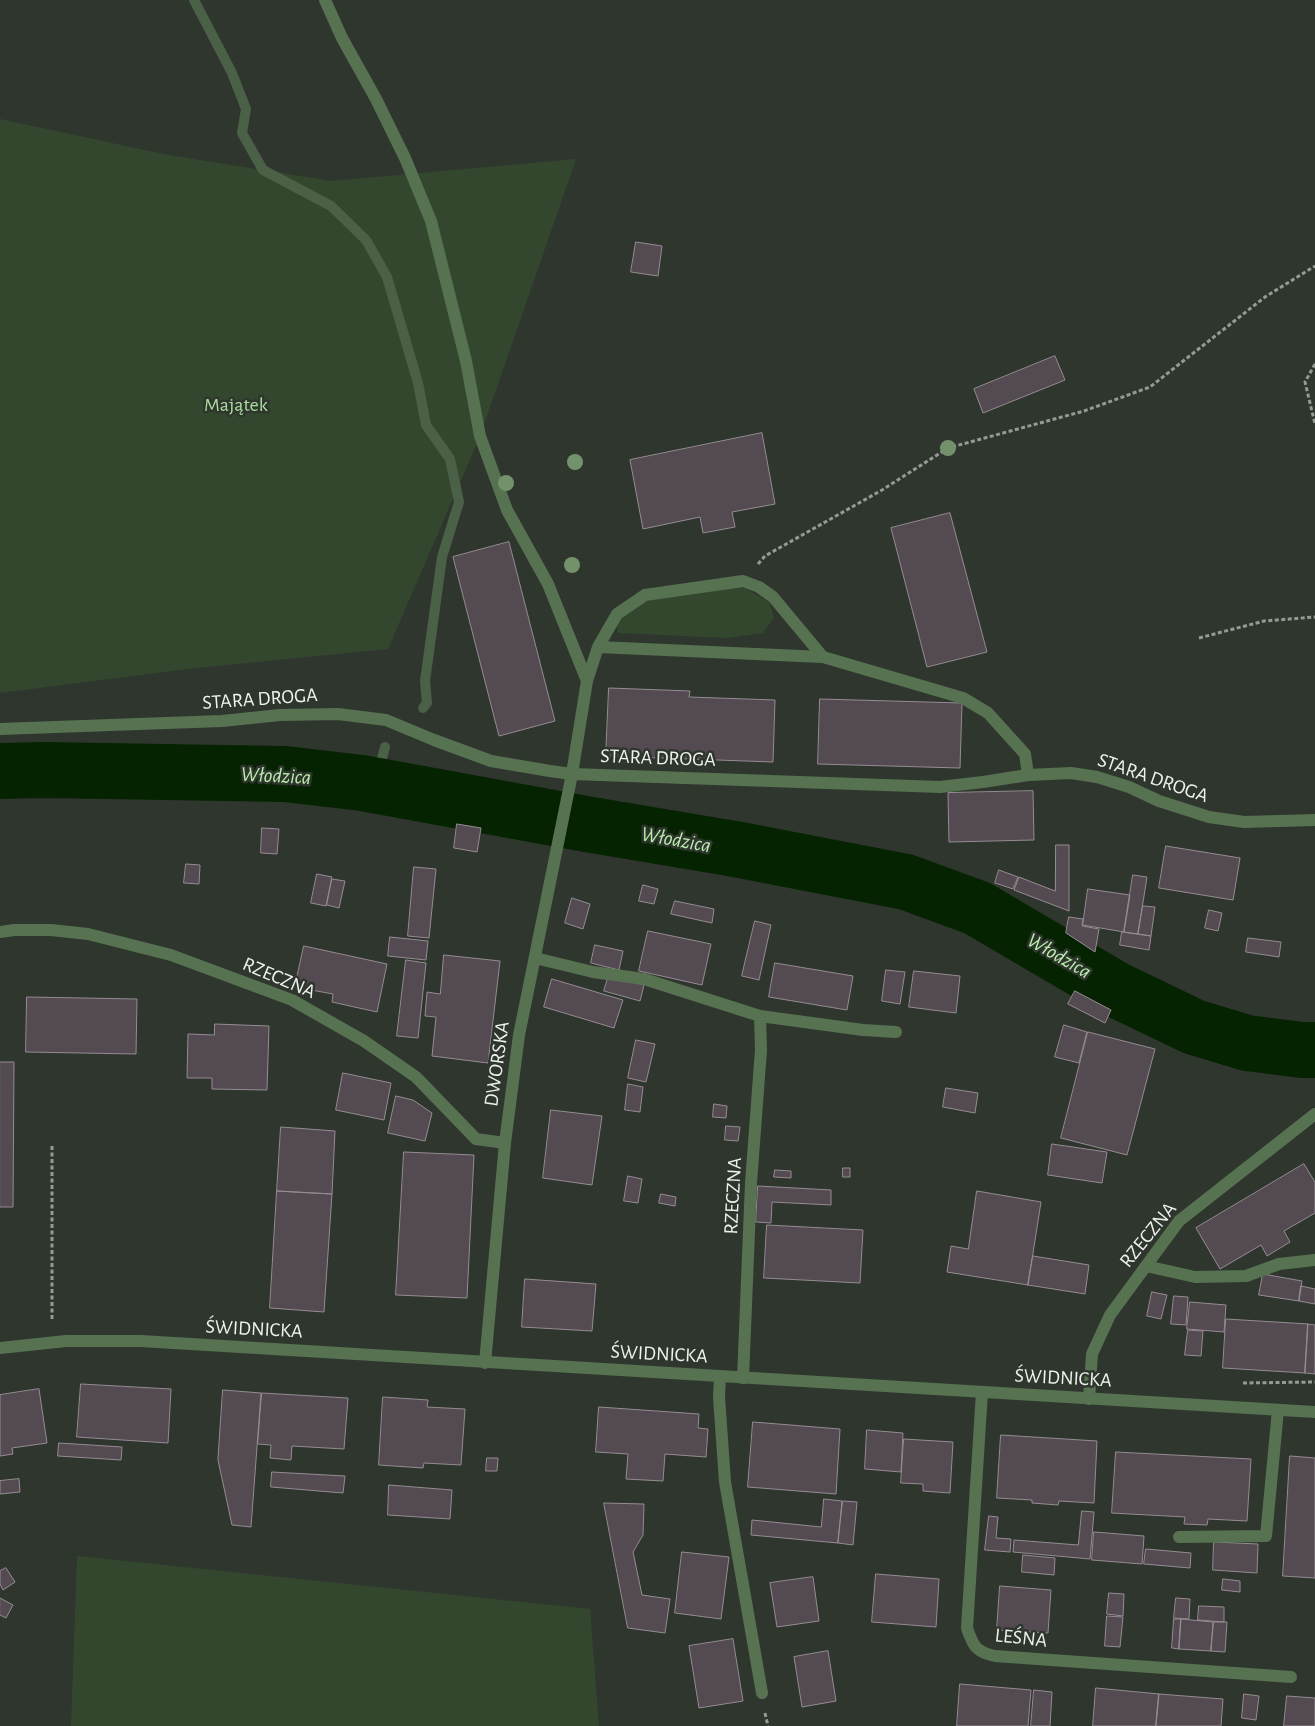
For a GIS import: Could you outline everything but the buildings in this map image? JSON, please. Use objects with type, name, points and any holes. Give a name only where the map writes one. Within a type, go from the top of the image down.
[{"type":"street","points":[[325,0],[342,38],[376,99],[405,158],[431,221],[466,362],[480,436],[508,510],[548,584],[587,681]]},
{"type":"street","points":[[823,658],[773,597],[759,587],[743,581],[645,595],[617,614],[598,647],[823,658],[963,698],[988,713],[1025,754],[1028,775]]},
{"type":"street","name":"DWORSKA","points":[[484,1363],[506,1142],[519,1035],[569,792],[587,681],[598,647]]},
{"type":"street","name":"STARA DROGA","points":[[0,729],[222,721],[280,715],[338,714],[386,720],[491,761],[572,774],[940,787],[1028,775],[1072,773],[1097,776],[1129,787],[1159,801],[1209,817],[1244,822],[1315,820]]},
{"type":"street","name":"RZECZNA","points":[[0,932],[51,930],[88,934],[171,955],[292,1000],[364,1041],[416,1076],[476,1139],[506,1142]]},
{"type":"street","points":[[534,958],[593,972],[644,979],[760,1016],[863,1030],[896,1032]]},
{"type":"street","name":"RZECZNA","points":[[743,1378],[751,1183],[762,1050],[760,1016]]},
{"type":"street","name":"RZECZNA","points":[[1089,1399],[1092,1354],[1110,1315],[1179,1221],[1315,1114]]},
{"type":"street","points":[[1146,1266],[1196,1277],[1246,1276],[1279,1264],[1315,1260]]},
{"type":"street","name":"ŚWIDNICKA","points":[[0,1348],[52,1342],[141,1342],[1315,1412]]},
{"type":"street","points":[[720,1377],[719,1397],[726,1482],[762,1693]]},
{"type":"street","name":"LEŚNA","points":[[982,1392],[967,1628],[976,1648],[984,1654],[995,1656],[1291,1677]]},
{"type":"street","points":[[1179,1537],[1266,1536],[1278,1410]]},
{"type":"path","points":[[743,581],[765,556],[882,490],[948,448],[1084,411],[1150,388],[1265,297],[1315,266]]},
{"type":"path","points":[[1315,364],[1305,382],[1315,424]]},
{"type":"path","points":[[1199,638],[1264,621],[1315,617]]},
{"type":"path","points":[[52,1146],[52,1342]]},
{"type":"green space","name":"Majątek","points":[[0,119],[168,155],[332,181],[576,159],[480,436],[388,649],[187,669],[0,693]]},
{"type":"green space","points":[[729,583],[746,589],[769,602],[774,618],[763,633],[727,638],[618,633],[617,625],[623,609],[645,595]]},
{"type":"green space","points":[[77,1556],[590,1609],[599,1726],[71,1726]]},
{"type":"waterway","points":[[194,0],[232,73],[246,109],[242,133],[263,170],[331,206],[366,240],[387,277],[418,383],[426,425],[450,459],[459,502],[442,557],[425,681],[427,703],[423,708]]},
{"type":"waterway","points":[[375,785],[385,747]]},
{"type":"waterway","name":"Włodzica","points":[[0,771],[285,774],[362,783],[735,849],[906,882],[977,908],[1115,989],[1194,1027],[1247,1043],[1315,1050]]}]
